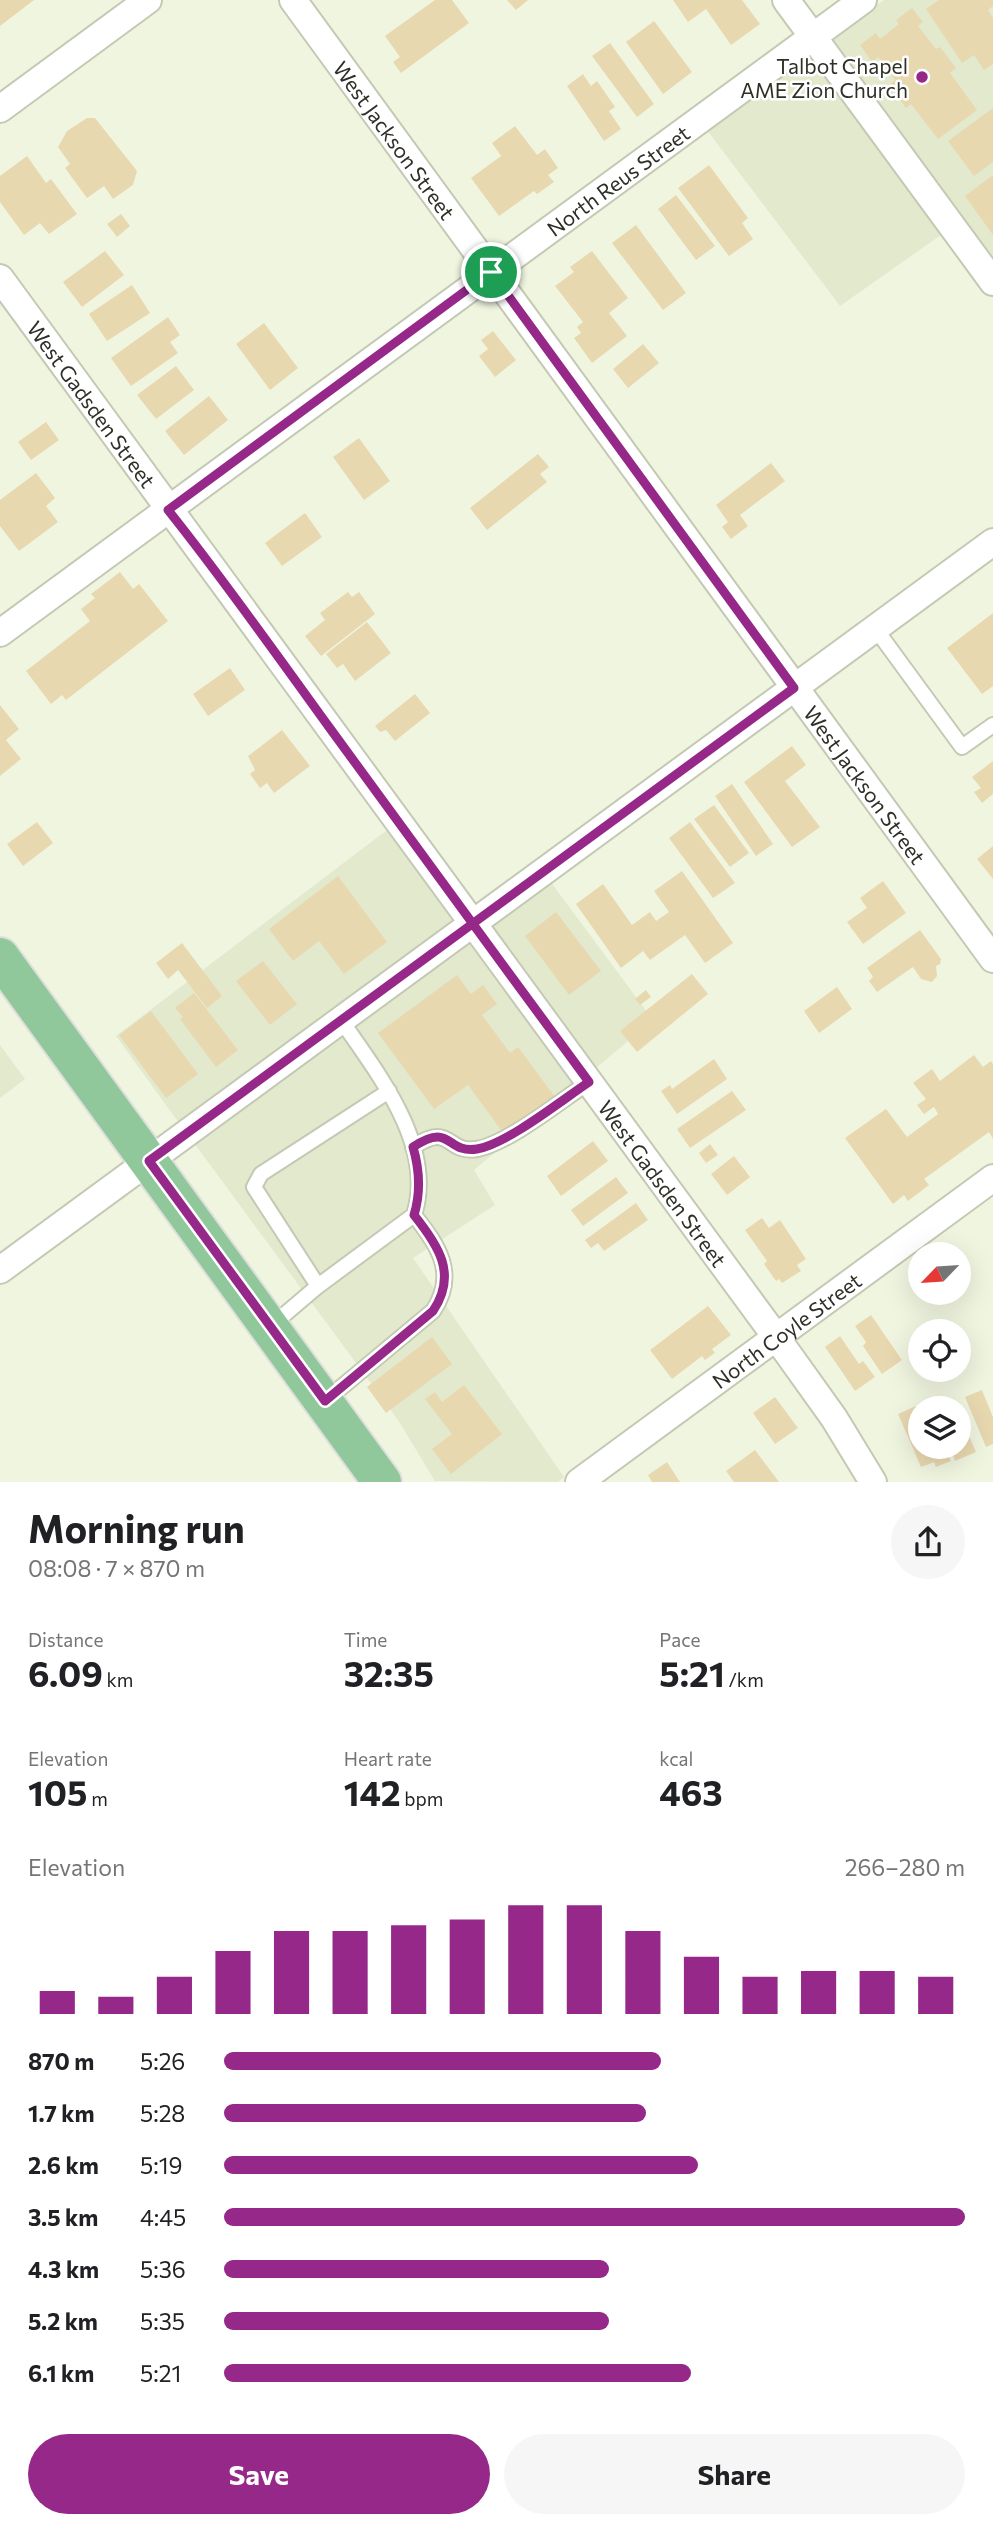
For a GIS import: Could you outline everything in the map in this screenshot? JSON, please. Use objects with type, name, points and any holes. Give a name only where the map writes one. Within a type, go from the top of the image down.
[{"type":"main road","points":[[0,957],[382,1482]]},
{"type":"street","points":[[0,109],[148,0]]},
{"type":"street","name":"West Jackson Street","points":[[293,0],[993,959]]},
{"type":"street","points":[[786,0],[993,282]]},
{"type":"street","name":"North Reus Street","points":[[0,632],[863,0]]},
{"type":"street","name":"West Gadsden Street","points":[[0,278],[776,1337],[834,1418],[873,1482]]},
{"type":"street","points":[[0,1270],[993,542]]},
{"type":"street","name":"North Coyle Street","points":[[579,1482],[993,1178]]},
{"type":"lane","points":[[875,628],[962,747],[993,725]]},
{"type":"lane","points":[[270,1326],[318,1286],[414,1215],[419,1196],[418,1164],[389,1090],[341,1020]]},
{"type":"lane","points":[[413,1147],[429,1137],[440,1135],[462,1148],[477,1149],[501,1141],[589,1082]]},
{"type":"lane","points":[[318,1286],[254,1187],[261,1174],[389,1090]]},
{"type":"lane","points":[[325,1401],[433,1311],[442,1297],[443,1261],[434,1240],[414,1215]]},
{"type":"shaded area","points":[[884,0],[993,0],[993,257],[832,38]]},
{"type":"shaded area","points":[[809,55],[941,235],[840,306],[707,130]]},
{"type":"shaded area","points":[[387,830],[453,921],[179,1123],[116,1036]]},
{"type":"shaded area","points":[[550,881],[653,1020],[596,1068],[491,924]]},
{"type":"shaded area","points":[[468,941],[574,1086],[474,1170],[495,1205],[413,1258],[564,1477],[558,1482],[435,1481],[398,1420],[194,1143]]},
{"type":"shaded area","points":[[0,1045],[25,1079],[0,1098]]},
{"type":"building","points":[[0,0],[34,0],[0,26]]},
{"type":"building","points":[[435,0],[452,0],[469,23],[401,73],[393,62],[400,57],[385,36]]},
{"type":"building","points":[[507,0],[528,0],[516,10]]},
{"type":"building","points":[[673,0],[742,0],[760,24],[731,45],[706,9],[688,22]]},
{"type":"building","points":[[939,0],[993,0],[993,6],[988,10],[993,18],[993,64],[984,70],[974,55],[962,63],[926,9]]},
{"type":"building","name":"Talbot Chapel AME Zion Church","points":[[912,8],[923,22],[918,26],[936,49],[940,47],[956,68],[950,73],[977,110],[938,139],[911,104],[906,108],[889,85],[895,80],[878,57],[872,62],[860,45],[876,33],[880,39],[899,24],[896,20]]},
{"type":"building","points":[[654,21],[692,72],[663,94],[626,42]]},
{"type":"building","points":[[610,43],[654,104],[637,117],[592,56]]},
{"type":"building","points":[[583,74],[591,86],[597,81],[615,107],[609,111],[621,129],[604,141],[567,86]]},
{"type":"building","points":[[993,108],[993,162],[974,176],[948,141]]},
{"type":"building","points":[[87,118],[95,118],[137,171],[133,185],[113,199],[104,186],[87,198],[65,168],[70,164],[58,147],[67,131]]},
{"type":"building","points":[[515,126],[537,155],[545,149],[558,168],[548,175],[554,182],[537,194],[534,191],[499,216],[471,178],[501,156],[492,143]]},
{"type":"building","points":[[27,156],[46,183],[51,179],[77,214],[49,234],[40,223],[24,235],[0,202],[0,176]]},
{"type":"building","points":[[709,165],[748,218],[742,223],[753,239],[729,256],[678,188]]},
{"type":"building","points":[[993,175],[993,235],[965,196]]},
{"type":"building","points":[[676,195],[715,246],[696,260],[658,209]]},
{"type":"building","points":[[121,214],[130,226],[117,237],[107,224]]},
{"type":"building","points":[[636,225],[686,293],[663,310],[612,243]]},
{"type":"building","points":[[105,251],[124,275],[82,307],[63,282]]},
{"type":"building","points":[[592,251],[628,298],[609,313],[627,336],[592,363],[574,338],[581,333],[577,327],[583,322],[555,286],[574,272],[570,267]]},
{"type":"building","points":[[132,285],[150,313],[107,341],[89,314]]},
{"type":"building","points":[[168,317],[180,335],[170,342],[178,353],[131,386],[111,358]]},
{"type":"building","points":[[264,323],[298,368],[270,390],[236,344]]},
{"type":"building","points":[[493,331],[516,360],[495,377],[479,356],[488,349],[481,340]]},
{"type":"building","points":[[643,344],[659,363],[628,388],[613,369]]},
{"type":"building","points":[[176,366],[194,390],[156,419],[137,395]]},
{"type":"building","points":[[209,396],[228,420],[184,455],[165,431]]},
{"type":"building","points":[[46,422],[59,440],[31,460],[18,442]]},
{"type":"building","points":[[359,438],[390,481],[364,500],[333,457]]},
{"type":"building","points":[[538,454],[549,467],[540,474],[547,482],[487,530],[470,508]]},
{"type":"building","points":[[771,463],[785,481],[740,515],[748,526],[731,539],[722,527],[728,522],[716,505]]},
{"type":"building","points":[[36,473],[55,498],[46,506],[58,522],[19,551],[0,526],[0,500]]},
{"type":"building","points":[[305,513],[322,537],[282,566],[265,543]]},
{"type":"building","points":[[120,572],[133,589],[139,584],[168,621],[66,700],[62,695],[51,704],[26,671],[90,621],[81,609],[95,598],[91,594]]},
{"type":"building","points":[[348,592],[352,597],[359,592],[375,614],[321,656],[305,636],[325,620],[320,613]]},
{"type":"building","points":[[993,613],[993,686],[982,694],[947,648]]},
{"type":"building","points":[[367,622],[391,653],[355,681],[343,664],[337,668],[326,654]]},
{"type":"building","points":[[230,668],[245,690],[208,716],[193,694]]},
{"type":"building","points":[[415,694],[430,713],[395,741],[386,730],[380,732],[375,726]]},
{"type":"building","points":[[0,705],[19,729],[6,740],[21,759],[0,776]]},
{"type":"building","points":[[282,730],[310,766],[274,793],[267,783],[260,788],[250,774],[255,770],[248,756]]},
{"type":"building","points":[[792,746],[806,765],[785,781],[820,827],[792,847],[744,782]]},
{"type":"building","points":[[993,761],[993,794],[982,803],[974,792],[981,788],[972,777]]},
{"type":"building","points":[[732,784],[773,844],[756,856],[715,796]]},
{"type":"building","points":[[714,805],[749,853],[730,867],[694,819]]},
{"type":"building","points":[[37,822],[53,843],[23,866],[7,844]]},
{"type":"building","points":[[690,822],[735,883],[713,898],[669,838]]},
{"type":"building","points":[[993,846],[993,879],[977,859]]},
{"type":"building","points":[[682,871],[733,943],[705,963],[685,935],[650,960],[643,951],[621,968],[576,904],[603,884],[632,925],[650,912],[656,921],[669,912],[654,891]]},
{"type":"building","points":[[338,876],[387,942],[344,974],[319,941],[293,961],[269,929]]},
{"type":"building","points":[[883,881],[906,913],[863,944],[847,922],[867,908],[860,898]]},
{"type":"building","points":[[556,912],[601,971],[569,995],[525,936]]},
{"type":"building","points":[[920,930],[941,959],[936,966],[937,976],[932,982],[921,979],[913,967],[877,992],[869,981],[873,977],[867,968]]},
{"type":"building","points":[[182,943],[222,996],[207,1008],[178,970],[168,979],[156,963]]},
{"type":"building","points":[[263,961],[297,1004],[270,1025],[236,981]]},
{"type":"building","points":[[692,974],[708,994],[637,1052],[620,1031]]},
{"type":"building","points":[[457,975],[471,994],[483,985],[497,1004],[482,1015],[510,1053],[518,1047],[555,1097],[504,1134],[468,1085],[434,1109],[378,1033]]},
{"type":"building","points":[[837,987],[852,1009],[819,1033],[804,1011]]},
{"type":"building","points":[[646,990],[651,997],[640,1005],[635,999]]},
{"type":"building","points":[[194,993],[238,1050],[216,1067],[180,1019],[183,1017],[175,1008]]},
{"type":"building","points":[[151,1011],[198,1074],[166,1098],[119,1035]]},
{"type":"building","points":[[974,1055],[983,1067],[991,1061],[993,1064],[993,1139],[989,1132],[924,1179],[929,1185],[908,1201],[904,1195],[893,1204],[845,1138],[886,1109],[907,1137],[938,1114],[934,1107],[924,1114],[917,1105],[926,1099],[913,1083],[932,1069],[940,1081]]},
{"type":"building","points":[[714,1059],[727,1079],[677,1114],[661,1091],[670,1085],[672,1089]]},
{"type":"building","points":[[732,1091],[746,1110],[690,1148],[677,1129]]},
{"type":"building","points":[[593,1141],[608,1161],[561,1196],[547,1176]]},
{"type":"building","points":[[710,1144],[718,1155],[706,1163],[699,1153]]},
{"type":"building","points":[[734,1156],[750,1177],[727,1195],[711,1174]]},
{"type":"building","points":[[616,1177],[628,1193],[583,1226],[571,1210]]},
{"type":"building","points":[[636,1203],[648,1220],[604,1251],[598,1243],[591,1248],[585,1240]]},
{"type":"building","points":[[762,1218],[769,1228],[780,1220],[806,1259],[797,1265],[801,1271],[782,1283],[779,1279],[776,1281],[764,1264],[767,1261],[745,1230]]},
{"type":"building","points":[[708,1306],[731,1335],[712,1349],[715,1353],[705,1360],[702,1356],[672,1379],[650,1350]]},
{"type":"building","points":[[871,1315],[902,1360],[882,1374],[863,1346],[866,1342],[855,1326]]},
{"type":"building","points":[[840,1336],[859,1364],[863,1361],[875,1377],[855,1391],[825,1347]]},
{"type":"building","points":[[432,1337],[452,1364],[386,1413],[367,1387]]},
{"type":"building","points":[[464,1385],[502,1434],[451,1474],[432,1449],[452,1434],[425,1399],[435,1392],[442,1402]]},
{"type":"building","points":[[982,1390],[993,1417],[993,1444],[986,1447],[971,1411],[971,1396],[967,1396]]},
{"type":"building","points":[[775,1397],[798,1428],[775,1444],[753,1413]]},
{"type":"building","points":[[908,1410],[908,1437],[898,1414]]},
{"type":"building","points":[[971,1441],[976,1452],[971,1454]]},
{"type":"building","points":[[755,1450],[779,1482],[734,1482],[726,1471]]},
{"type":"building","points":[[918,1459],[951,1461],[936,1467],[934,1462],[921,1467]]},
{"type":"building","points":[[667,1462],[680,1482],[652,1482],[648,1475]]},
{"type":"place","name":"Talbot Chapel AME Zion Church","points":[[922,77]]},
{"type":"route","points":[[491,272],[168,510],[248,616],[472,922],[530,1002],[589,1082],[501,1141],[477,1149],[462,1148],[440,1135],[429,1137],[413,1147],[418,1164],[419,1196],[414,1215],[434,1240],[443,1261],[442,1297],[433,1311],[325,1401],[149,1161],[472,922],[794,688],[491,272]]}]
